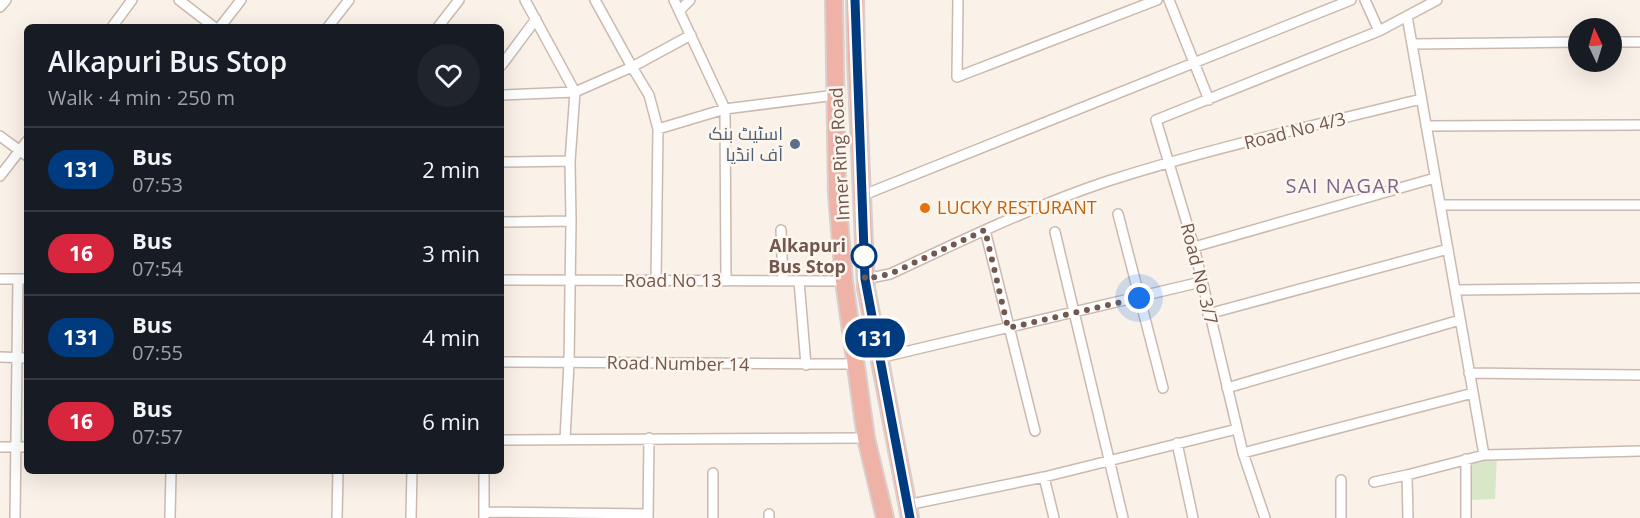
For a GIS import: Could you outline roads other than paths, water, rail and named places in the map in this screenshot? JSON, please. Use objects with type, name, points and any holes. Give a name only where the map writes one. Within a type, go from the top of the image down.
[{"type":"highway","name":"Inner Ring Road","points":[[834,0],[837,194],[844,282],[866,438],[885,518]]},
{"type":"highway","name":"Inner Ring Road","points":[[855,0],[865,279],[909,512]]},
{"type":"street","points":[[0,8],[6,0]]},
{"type":"street","points":[[114,24],[132,0]]},
{"type":"street","points":[[179,0],[210,24]]},
{"type":"street","points":[[222,24],[241,0]]},
{"type":"street","points":[[330,24],[349,0]]},
{"type":"street","points":[[440,24],[459,0]]},
{"type":"street","points":[[525,0],[575,92],[570,161],[569,363],[565,439]]},
{"type":"street","points":[[595,0],[649,95],[658,129],[656,281]]},
{"type":"street","points":[[674,0],[725,109],[726,281]]},
{"type":"street","points":[[680,10],[690,0]]},
{"type":"street","points":[[958,0],[957,77],[1157,0]]},
{"type":"street","points":[[1169,0],[1209,100],[1379,31],[1437,0]]},
{"type":"street","points":[[861,196],[1351,0]]},
{"type":"street","points":[[1365,0],[1379,31]]},
{"type":"street","points":[[1407,16],[1484,455]]},
{"type":"street","points":[[504,62],[536,19]]},
{"type":"street","points":[[504,95],[575,92],[632,67],[691,35]]},
{"type":"street","points":[[1412,44],[1568,42]]},
{"type":"street","points":[[1622,42],[1640,42]]},
{"type":"street","points":[[658,129],[725,109],[836,95]]},
{"type":"street","name":"Road No 4/3","points":[[865,279],[890,274],[1045,204],[1169,162],[1421,99]]},
{"type":"street","name":"Road No 3/7","points":[[1209,100],[1156,120],[1194,247],[1208,314],[1243,453],[1264,518]]},
{"type":"street","points":[[1426,126],[1640,125]]},
{"type":"street","points":[[0,136],[23,153],[0,176]]},
{"type":"street","points":[[504,162],[570,161]]},
{"type":"street","points":[[1194,247],[1435,178]]},
{"type":"street","points":[[1440,205],[1640,205]]},
{"type":"street","points":[[1118,213],[1163,388]]},
{"type":"street","points":[[504,222],[571,220]]},
{"type":"street","points":[[781,230],[783,281]]},
{"type":"street","points":[[985,230],[1035,431]]},
{"type":"street","points":[[1055,232],[1123,518]]},
{"type":"street","points":[[1208,314],[1448,249]]},
{"type":"street","points":[[0,279],[23,279],[15,518]]},
{"type":"street","name":"Road No 13","points":[[504,280],[844,282]]},
{"type":"street","points":[[799,281],[806,365]]},
{"type":"street","points":[[879,358],[1202,282]]},
{"type":"street","points":[[1455,290],[1640,288]]},
{"type":"street","points":[[1227,388],[1460,320]]},
{"type":"street","points":[[0,357],[22,358]]},
{"type":"street","name":"Road Number 14","points":[[504,362],[856,364]]},
{"type":"street","points":[[1469,373],[1640,375]]},
{"type":"street","points":[[1243,453],[1473,393]]},
{"type":"street","points":[[909,512],[1237,429]]},
{"type":"street","points":[[484,474],[484,515],[648,516],[649,438]]},
{"type":"street","points":[[504,440],[866,438]]},
{"type":"street","points":[[1178,443],[1194,518]]},
{"type":"street","points":[[0,447],[24,447]]},
{"type":"street","points":[[1374,482],[1484,455],[1640,451]]},
{"type":"street","points":[[1466,459],[1466,518]]},
{"type":"street","points":[[712,473],[713,518]]},
{"type":"street","points":[[170,518],[171,474]]},
{"type":"street","points":[[338,474],[338,518]]},
{"type":"street","points":[[411,518],[412,474]]},
{"type":"street","points":[[1407,475],[1408,518]]},
{"type":"street","points":[[1044,477],[1054,518]]},
{"type":"street","points":[[1341,480],[1341,518]]},
{"type":"street","points":[[160,482],[171,482]]},
{"type":"place","name":"اسٹیٹ بنک آف انڈیا","points":[[795,144]]},
{"type":"place","name":"LUCKY RESTURANT","points":[[925,208]]},
{"type":"place","name":"Alkapuri Bus Stop","points":[[864,256]]},
{"type":"district","name":"SAI NAGAR","points":[[1343,186]]}]
